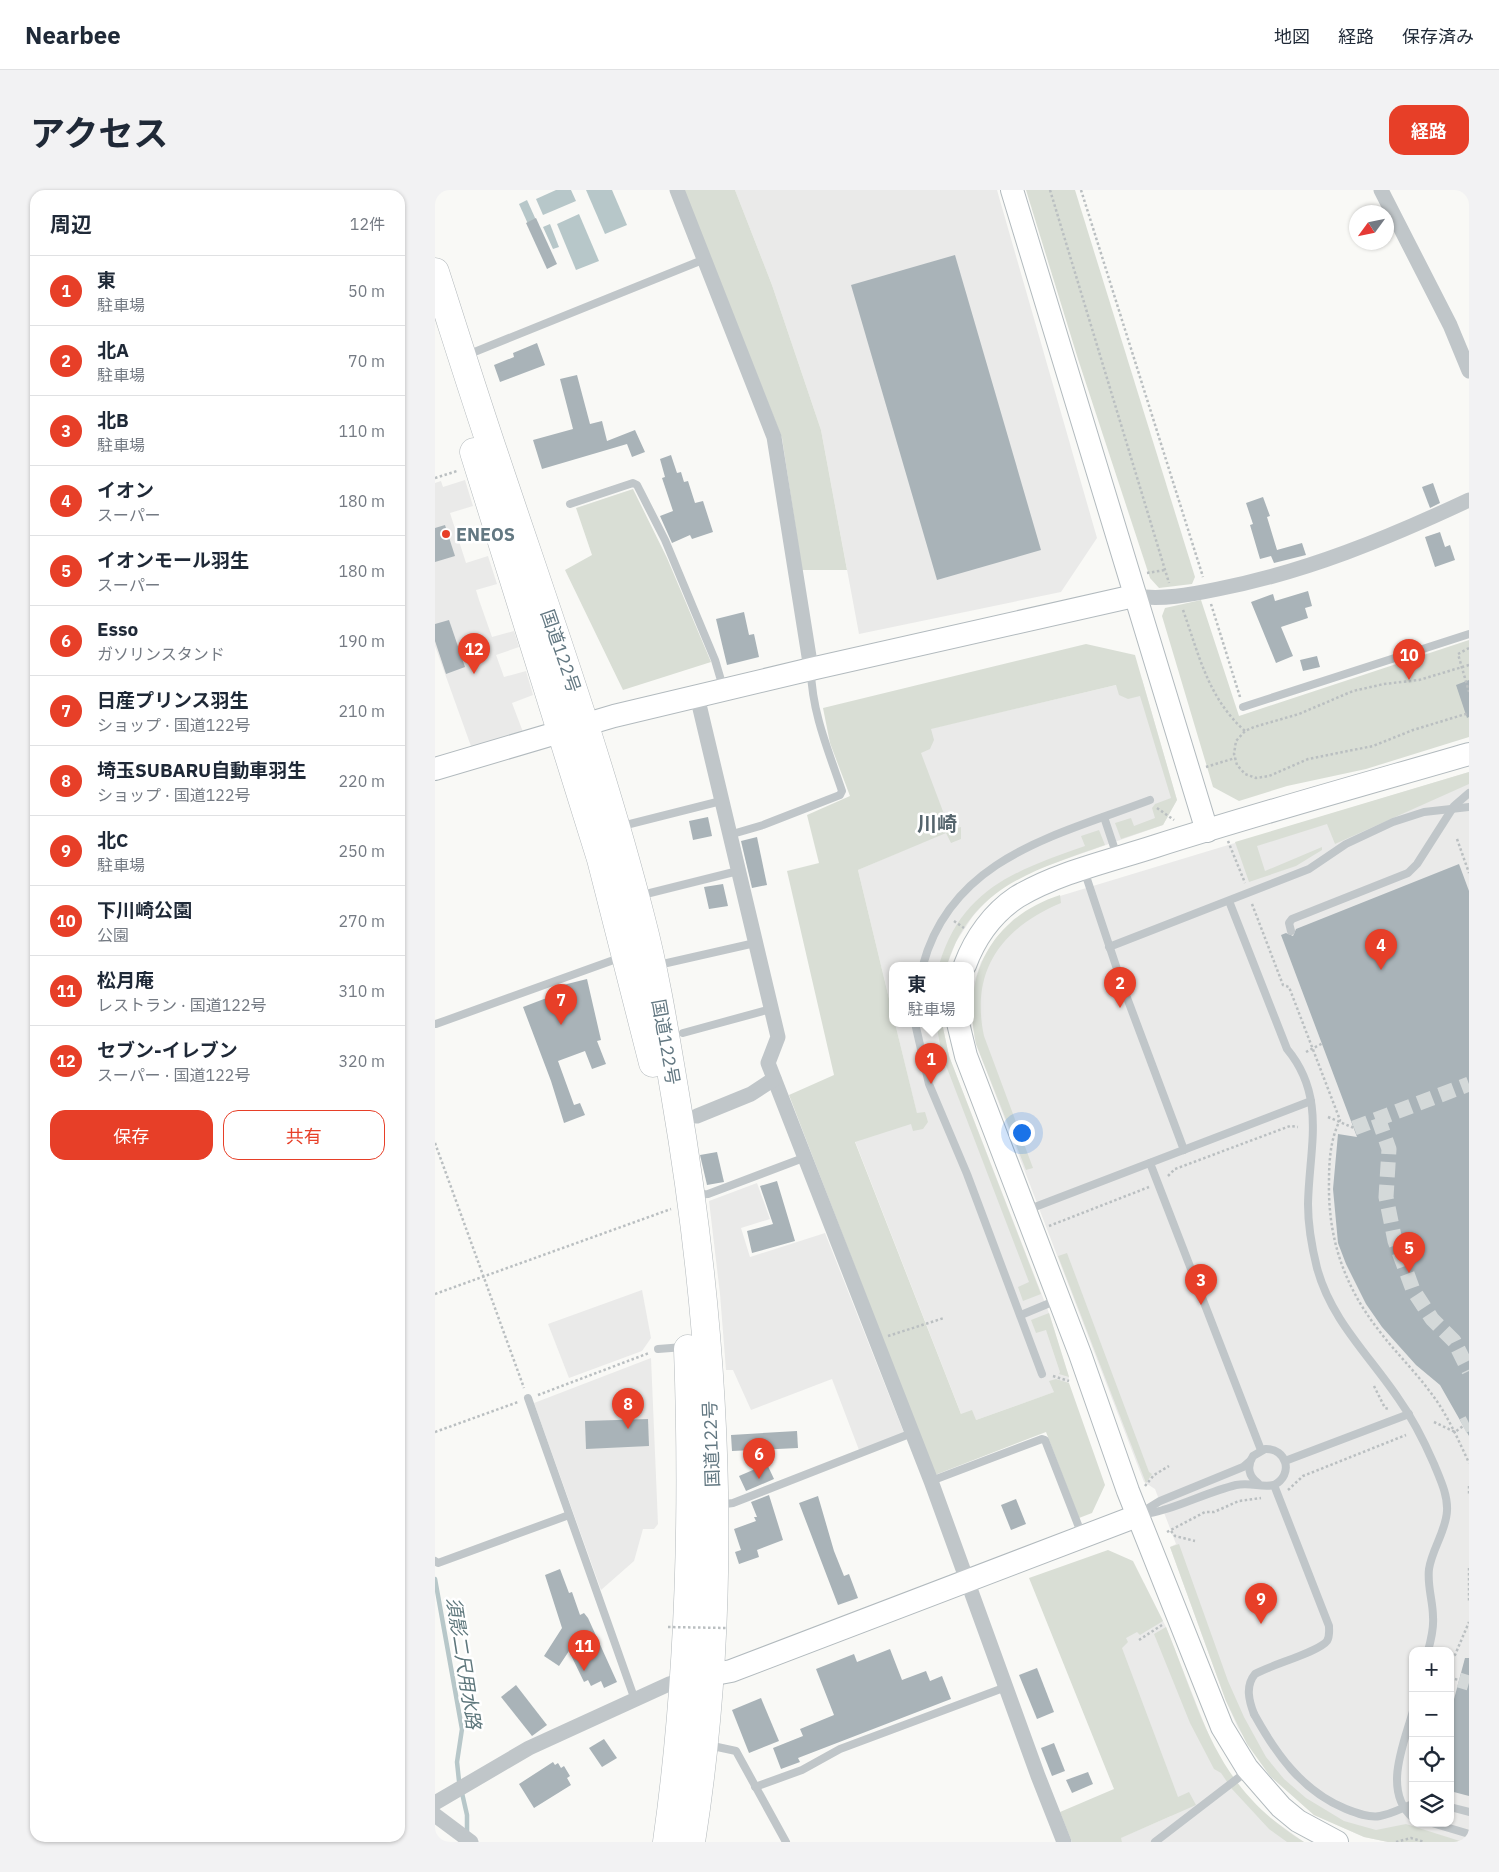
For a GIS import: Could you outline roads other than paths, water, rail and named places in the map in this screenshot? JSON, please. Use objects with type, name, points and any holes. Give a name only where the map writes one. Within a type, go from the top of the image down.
[{"type":"highway","name":"国道122号","points":[[435,272],[463,357],[574,727],[598,851],[654,1069],[683,1201],[688,1346],[690,1514],[697,1678],[703,1745],[691,1842]]},
{"type":"highway","name":"国道122号","points":[[435,329],[574,727],[624,855],[657,988],[683,1201],[706,1338],[713,1506],[713,1628],[681,1729],[667,1842]]},
{"type":"street","points":[[677,190],[774,437],[811,669]]},
{"type":"street","points":[[1012,190],[1207,831]]},
{"type":"street","points":[[1381,190],[1450,325],[1469,371]]},
{"type":"street","points":[[435,769],[574,727],[811,669],[1134,596],[1154,598],[1245,584],[1346,554],[1469,500]]},
{"type":"street","points":[[697,696],[778,1037],[768,1063],[931,1480],[1064,1842]]},
{"type":"street","points":[[966,962],[977,939],[1006,906],[1035,888],[1084,870],[1207,831],[1469,754]]},
{"type":"street","points":[[959,1027],[966,1056],[1059,1299],[1137,1516],[1222,1727],[1248,1770],[1281,1807],[1298,1820],[1337,1842]]},
{"type":"street","points":[[697,1116],[751,1094],[774,1079]]},
{"type":"street","points":[[435,1802],[529,1748],[635,1700],[697,1678],[731,1671],[1137,1516]]},
{"type":"street","points":[[435,1815],[471,1842]]},
{"type":"lane","points":[[463,357],[705,259]]},
{"type":"lane","points":[[570,504],[633,483],[637,485],[665,540],[715,660],[723,690]]},
{"type":"lane","points":[[1243,707],[1469,634]]},
{"type":"lane","points":[[729,835],[763,825],[840,795],[842,791],[816,713],[811,689],[811,669]]},
{"type":"lane","points":[[1291,932],[1289,923],[1292,919],[1408,873],[1417,864],[1454,806],[1469,793]]},
{"type":"lane","points":[[924,962],[945,914],[969,886],[1002,860],[1150,800]]},
{"type":"lane","points":[[630,824],[721,802]]},
{"type":"lane","points":[[1109,947],[1309,869],[1346,844],[1393,822],[1424,812],[1469,807]]},
{"type":"lane","points":[[1105,818],[1118,859]]},
{"type":"lane","points":[[1084,870],[1109,947],[1184,1150]]},
{"type":"lane","points":[[650,893],[738,871]]},
{"type":"lane","points":[[1229,900],[1287,1048],[1302,1069],[1311,1101],[1314,1132],[1308,1206],[1311,1239],[1322,1286],[1336,1315],[1349,1335],[1409,1414],[1446,1495],[1447,1511],[1429,1569],[1429,1592],[1433,1617],[1429,1647]]},
{"type":"lane","points":[[667,963],[755,943]]},
{"type":"lane","points":[[436,1024],[626,955]]},
{"type":"lane","points":[[683,1032],[771,1009]]},
{"type":"lane","points":[[916,1027],[929,1084],[1021,1315],[1042,1374]]},
{"type":"lane","points":[[1025,1211],[1311,1101]]},
{"type":"lane","points":[[683,1201],[708,1194],[806,1157]]},
{"type":"lane","points":[[1150,1163],[1261,1450]]},
{"type":"lane","points":[[1021,1315],[1059,1299]]},
{"type":"lane","points":[[658,1349],[688,1346]]},
{"type":"lane","points":[[527,1398],[635,1700]]},
{"type":"lane","points":[[1285,1461],[1409,1414]]},
{"type":"lane","points":[[713,1506],[733,1503],[913,1433]]},
{"type":"lane","points":[[931,1480],[1042,1439],[1045,1440],[1082,1537]]},
{"type":"lane","points":[[1261,1450],[1275,1450],[1285,1461],[1285,1475],[1274,1485],[1266,1486],[1258,1483],[1236,1485],[1160,1513],[1137,1516],[1160,1500],[1243,1467],[1261,1450]]},
{"type":"lane","points":[[1250,1461],[1250,1473],[1258,1483]]},
{"type":"lane","points":[[1274,1485],[1329,1626],[1329,1635],[1324,1644],[1319,1648],[1255,1674],[1250,1679],[1249,1698],[1254,1714],[1276,1753],[1304,1783],[1334,1804],[1371,1816],[1380,1816],[1409,1805]]},
{"type":"lane","points":[[435,1561],[439,1563],[569,1515]]},
{"type":"lane","points":[[755,1786],[801,1770],[840,1749],[1006,1687]]},
{"type":"lane","points":[[1409,1728],[1396,1784],[1399,1799],[1409,1815]]},
{"type":"lane","points":[[703,1745],[736,1751],[786,1842]]},
{"type":"lane","points":[[1155,1842],[1248,1770]]},
{"type":"lane","points":[[1454,1808],[1469,1812]]},
{"type":"lane","points":[[1445,1827],[1469,1834]]},
{"type":"waterway","name":"須影二尺用水路","points":[[435,1579],[462,1729],[457,1762],[459,1781]]},
{"type":"waterway","name":"須影二尺用水路","points":[[462,1793],[467,1815],[467,1833]]},
{"type":"tunnel","points":[[1354,1128],[1469,1084]]},
{"type":"tunnel","points":[[1378,1118],[1389,1149],[1386,1197],[1395,1241],[1413,1290],[1432,1319],[1454,1341],[1469,1371]]},
{"type":"tunnel","points":[[1463,1426],[1469,1423]]},
{"type":"tunnel","points":[[1459,1680],[1469,1683]]},
{"type":"place","name":"ENEOS","points":[[446,534]]},
{"type":"place","name":"セブン-イレブン","points":[[474,674]]},
{"type":"place","name":"下川崎公園","points":[[1409,680]]},
{"type":"place","name":"イオン","points":[[1381,970]]},
{"type":"place","name":"北A","points":[[1120,1008]]},
{"type":"place","name":"日産プリンス羽生","points":[[561,1025]]},
{"type":"place","name":"東","points":[[931,1084]]},
{"type":"place","name":"イオンモール羽生","points":[[1409,1273]]},
{"type":"place","name":"北B","points":[[1201,1305]]},
{"type":"place","name":"埼玉SUBARU自動車羽生","points":[[628,1429]]},
{"type":"place","name":"Esso","points":[[759,1479]]},
{"type":"place","name":"北C","points":[[1261,1624]]},
{"type":"place","name":"松月庵","points":[[584,1671]]},
{"type":"district","name":"川崎","points":[[937,823]]}]
